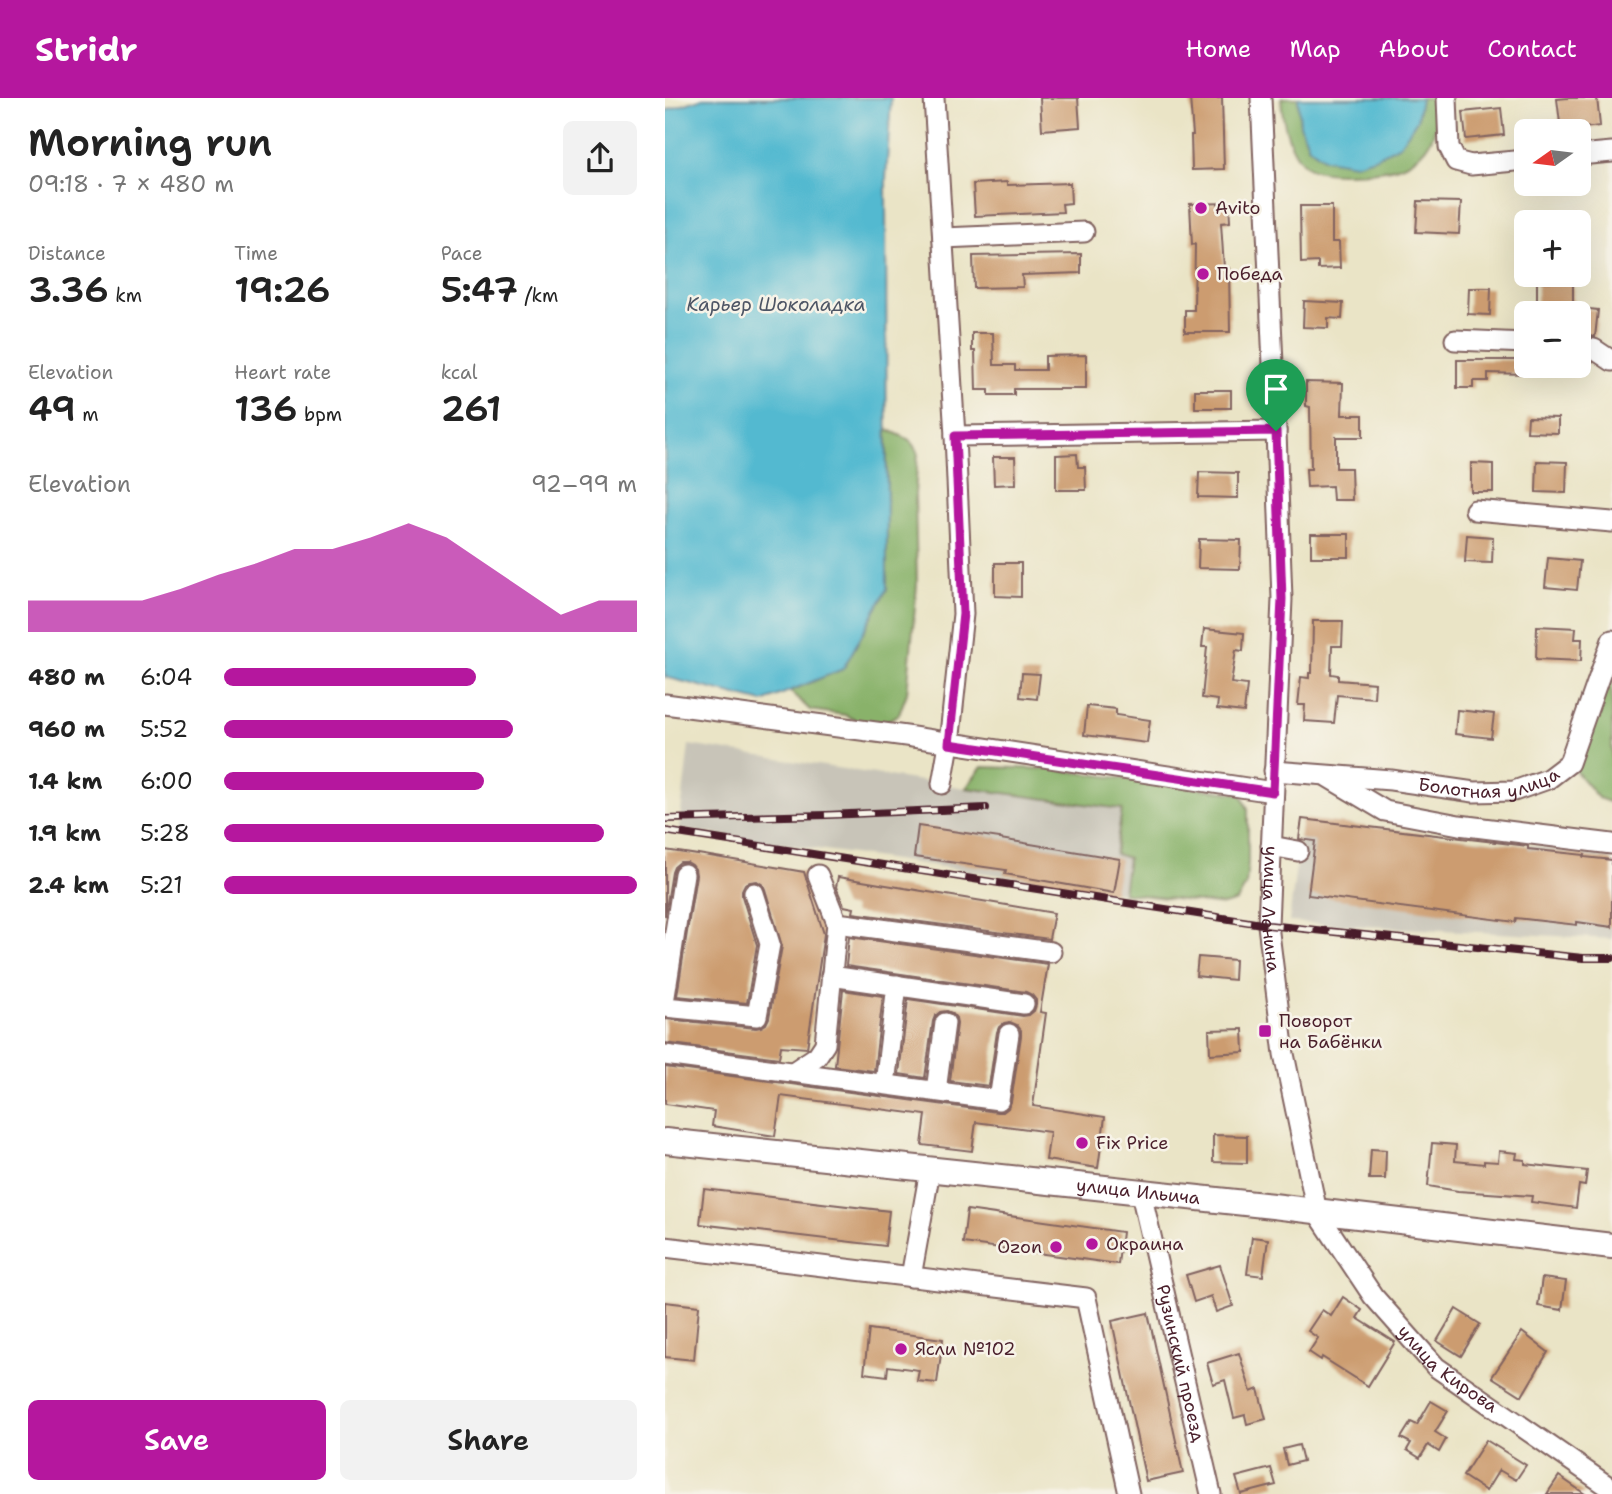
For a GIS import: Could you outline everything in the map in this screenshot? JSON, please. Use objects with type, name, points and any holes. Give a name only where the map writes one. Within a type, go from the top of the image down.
[{"type":"main road","name":"улица Ильича","points":[[665,1141],[1612,1246]]},
{"type":"street","points":[[934,98],[963,614],[942,784]]},
{"type":"street","name":"улица Ленина","points":[[1261,98],[1282,599],[1268,925],[1284,1054],[1317,1212]]},
{"type":"street","points":[[1447,98],[1449,147],[1456,161],[1471,164],[1514,161]]},
{"type":"street","points":[[1591,154],[1612,152]]},
{"type":"street","points":[[943,239],[1084,232]]},
{"type":"street","points":[[1455,340],[1514,342]]},
{"type":"street","points":[[1591,348],[1612,361]]},
{"type":"street","points":[[955,436],[1276,431]]},
{"type":"street","points":[[1475,510],[1612,522]]},
{"type":"street","name":"Болотная улица","points":[[1274,771],[1391,780],[1474,792],[1514,791],[1548,779],[1569,763],[1612,640]]},
{"type":"street","points":[[665,704],[906,736],[1273,792]]},
{"type":"street","points":[[1325,775],[1385,811],[1459,825],[1612,844]]},
{"type":"street","points":[[1271,846],[1298,851]]},
{"type":"street","points":[[665,996],[684,874]]},
{"type":"street","points":[[793,1072],[817,1056],[825,1044],[837,923],[818,875]]},
{"type":"street","points":[[665,1007],[757,1016],[770,944],[754,893]]},
{"type":"street","points":[[837,923],[1051,951]]},
{"type":"street","points":[[831,976],[1024,1004]]},
{"type":"street","points":[[885,1084],[897,985]]},
{"type":"street","points":[[936,1091],[946,1023]]},
{"type":"street","points":[[665,1055],[999,1100],[1009,1034]]},
{"type":"street","points":[[911,1277],[930,1170]]},
{"type":"street","name":"Рузинский проезд","points":[[1141,1194],[1210,1494]]},
{"type":"street","name":"улица Кирова","points":[[1317,1212],[1373,1296],[1436,1367],[1612,1489]]},
{"type":"street","points":[[665,1247],[1086,1298],[1129,1494]]},
{"type":"shaded area","points":[[689,745],[1122,809],[1115,854],[1128,858],[1123,893],[679,829]]},
{"type":"shaded area","points":[[1302,819],[1612,855],[1612,939],[1289,922]]},
{"type":"green space","points":[[1281,98],[1298,98],[1300,124],[1309,147],[1325,159],[1417,120],[1421,98],[1440,98],[1433,134],[1426,147],[1415,158],[1395,168],[1340,173],[1316,170],[1301,161],[1288,136]]},
{"type":"green space","points":[[887,429],[910,440],[918,453],[915,494],[917,585],[907,693],[899,714],[883,723],[861,723],[845,715],[810,710],[790,691],[843,669],[887,589]]},
{"type":"green space","points":[[1612,640],[1612,803],[1598,798],[1569,763]]},
{"type":"green space","points":[[982,767],[1051,769],[1241,794],[1248,809],[1246,885],[1237,901],[1224,905],[1123,893],[1128,858],[1115,854],[1122,809],[966,788]]},
{"type":"water","name":"Карьер Шоколадка","points":[[703,98],[891,98],[886,179],[887,589],[843,669],[763,702],[665,677],[665,111]]},
{"type":"water","points":[[1298,98],[1421,98],[1417,120],[1400,145],[1377,157],[1355,164],[1325,159],[1309,147],[1300,125]]},
{"type":"building","points":[[1040,98],[1078,98],[1080,127],[1042,130]]},
{"type":"building","points":[[1190,98],[1222,98],[1224,169],[1192,170]]},
{"type":"building","points":[[1597,98],[1600,126],[1591,127],[1591,119],[1560,119],[1557,99]]},
{"type":"building","points":[[1501,108],[1504,135],[1466,139],[1463,112]]},
{"type":"building","points":[[1007,182],[1007,185],[1070,183],[1071,203],[1062,204],[1063,212],[975,216],[973,184]]},
{"type":"building","points":[[1418,201],[1461,202],[1459,234],[1416,232]]},
{"type":"building","points":[[1229,203],[1230,222],[1221,223],[1224,268],[1229,268],[1230,332],[1185,332],[1185,310],[1194,310],[1195,244],[1192,245],[1190,204]]},
{"type":"building","points":[[1300,206],[1332,206],[1332,242],[1339,242],[1340,268],[1318,269],[1318,262],[1301,263]]},
{"type":"building","points":[[1081,254],[1081,273],[1022,275],[1023,287],[974,288],[973,256]]},
{"type":"building","points":[[1537,287],[1573,287],[1573,301],[1537,301]]},
{"type":"building","points":[[1469,288],[1491,288],[1490,315],[1468,314]]},
{"type":"building","points":[[1304,301],[1343,303],[1342,319],[1328,318],[1328,328],[1303,327]]},
{"type":"building","points":[[1591,309],[1598,310],[1595,337],[1591,336]]},
{"type":"building","points":[[972,333],[993,333],[994,365],[1015,365],[1015,370],[1045,370],[1045,356],[1086,355],[1086,389],[1014,389],[1014,395],[989,395],[989,390],[976,390]]},
{"type":"building","points":[[1457,360],[1514,360],[1514,374],[1488,373],[1488,381],[1473,381],[1473,388],[1457,388]]},
{"type":"building","points":[[1306,382],[1343,383],[1342,415],[1363,415],[1363,437],[1336,437],[1336,468],[1351,468],[1352,500],[1333,500],[1332,486],[1307,487],[1306,469],[1311,469],[1310,407],[1306,406]]},
{"type":"building","points":[[1195,390],[1231,390],[1231,408],[1195,408]]},
{"type":"building","points":[[1528,417],[1558,418],[1558,433],[1527,432]]},
{"type":"building","points":[[1077,454],[1078,467],[1085,467],[1086,490],[1056,490],[1056,455]]},
{"type":"building","points":[[993,457],[1015,457],[1016,484],[994,485]]},
{"type":"building","points":[[1537,461],[1567,462],[1566,493],[1536,492]]},
{"type":"building","points":[[1471,463],[1493,464],[1493,492],[1471,492]]},
{"type":"building","points":[[1199,472],[1238,473],[1238,498],[1198,497]]},
{"type":"building","points":[[1311,534],[1349,534],[1349,557],[1311,557]]},
{"type":"building","points":[[1467,535],[1493,537],[1492,563],[1465,562]]},
{"type":"building","points":[[1199,539],[1241,540],[1240,569],[1198,568]]},
{"type":"building","points":[[1548,558],[1580,561],[1577,590],[1545,587]]},
{"type":"building","points":[[995,563],[1021,563],[1021,597],[995,596]]},
{"type":"building","points":[[1313,621],[1343,621],[1342,646],[1332,646],[1331,674],[1338,675],[1338,680],[1375,683],[1374,698],[1337,695],[1334,723],[1304,721],[1305,705],[1298,705],[1301,677],[1309,678],[1309,673],[1312,673]]},
{"type":"building","points":[[1537,626],[1576,628],[1575,639],[1582,639],[1581,661],[1536,659]]},
{"type":"building","points":[[1204,629],[1244,633],[1243,651],[1236,650],[1231,683],[1247,685],[1244,712],[1217,709],[1218,700],[1202,698],[1207,647],[1202,647]]},
{"type":"building","points":[[1022,673],[1040,674],[1037,699],[1020,697]]},
{"type":"building","points":[[1087,706],[1116,709],[1116,715],[1150,720],[1147,743],[1084,735]]},
{"type":"building","points":[[1457,710],[1494,714],[1491,738],[1455,734]]},
{"type":"building","points":[[1302,819],[1528,846],[1528,849],[1612,860],[1612,927],[1516,918],[1515,922],[1308,895],[1315,841],[1299,839]]},
{"type":"building","points":[[918,826],[1120,859],[1114,893],[1005,874],[1006,870],[914,857]]},
{"type":"building","points":[[665,850],[804,872],[824,934],[807,1048],[781,1046],[779,1058],[665,1043],[665,1019],[756,1028],[766,1024],[782,946],[763,885],[757,881],[745,884],[742,896],[757,945],[747,1003],[677,996],[696,875],[695,869],[687,862],[680,862],[674,867],[665,916]]},
{"type":"building","points":[[838,877],[1054,913],[1049,939],[853,913],[854,908],[844,906],[836,887]]},
{"type":"building","points":[[849,937],[1048,964],[1040,1012],[1046,1013],[1033,1106],[1105,1117],[1098,1168],[1046,1160],[1050,1132],[976,1122],[972,1151],[922,1145],[926,1115],[781,1096],[775,1136],[712,1126],[714,1111],[665,1104],[665,1067],[997,1112],[1008,1108],[1021,1036],[1017,1025],[1010,1022],[999,1027],[989,1086],[950,1081],[957,1024],[956,1018],[947,1011],[940,1012],[933,1021],[925,1078],[899,1074],[908,999],[1023,1016],[1034,1011],[1036,1000],[1032,995],[846,966]]},
{"type":"building","points":[[1198,957],[1235,960],[1234,980],[1196,976]]},
{"type":"building","points":[[843,990],[883,996],[874,1071],[835,1066]]},
{"type":"building","points":[[1243,1029],[1244,1052],[1210,1054],[1209,1030]]},
{"type":"building","points":[[1213,1135],[1247,1136],[1247,1163],[1213,1162]]},
{"type":"building","points":[[1432,1143],[1456,1145],[1455,1161],[1484,1164],[1484,1161],[1498,1162],[1499,1151],[1517,1153],[1516,1159],[1525,1160],[1525,1164],[1587,1171],[1585,1186],[1579,1185],[1576,1208],[1531,1202],[1532,1196],[1458,1191],[1428,1186]]},
{"type":"building","points":[[1371,1149],[1386,1150],[1385,1179],[1369,1179]]},
{"type":"building","points":[[704,1189],[889,1211],[885,1246],[700,1224]]},
{"type":"building","points":[[967,1210],[1122,1232],[1118,1264],[963,1243]]},
{"type":"building","points":[[1252,1237],[1268,1239],[1263,1276],[1247,1274]]},
{"type":"building","points":[[1220,1265],[1233,1306],[1216,1312],[1211,1296],[1194,1302],[1186,1275]]},
{"type":"building","points":[[1542,1278],[1566,1281],[1562,1310],[1538,1306]]},
{"type":"building","points":[[1343,1297],[1362,1310],[1357,1318],[1395,1342],[1368,1386],[1322,1357],[1321,1360],[1309,1352],[1318,1338],[1308,1331],[1322,1310],[1331,1316]]},
{"type":"building","points":[[665,1302],[699,1306],[694,1360],[665,1357]]},
{"type":"building","points":[[1456,1309],[1480,1324],[1461,1356],[1437,1341]]},
{"type":"building","points":[[1148,1313],[1183,1473],[1146,1481],[1112,1321]]},
{"type":"building","points":[[869,1329],[943,1339],[937,1383],[917,1381],[919,1370],[888,1366],[887,1376],[864,1373]]},
{"type":"building","points":[[1522,1332],[1548,1352],[1522,1396],[1492,1377]]},
{"type":"building","points":[[1239,1353],[1251,1392],[1258,1389],[1266,1419],[1247,1424],[1245,1415],[1234,1418],[1225,1380],[1213,1384],[1207,1363]]},
{"type":"building","points":[[1431,1401],[1448,1411],[1435,1432],[1446,1439],[1439,1452],[1428,1445],[1420,1458],[1407,1450],[1411,1443],[1401,1438],[1411,1422],[1417,1425]]},
{"type":"building","points":[[1486,1440],[1526,1465],[1516,1480],[1499,1470],[1486,1491],[1463,1476]]},
{"type":"building","points":[[1299,1445],[1303,1461],[1287,1465],[1283,1449]]},
{"type":"building","points":[[1271,1468],[1276,1485],[1241,1494],[1236,1477]]},
{"type":"building","points":[[1559,1476],[1585,1494],[1547,1494]]},
{"type":"railway","points":[[665,819],[986,808]]},
{"type":"railway","points":[[665,831],[1268,925],[1583,958],[1612,958]]},
{"type":"place","name":"Avito","points":[[1201,208]]},
{"type":"place","name":"Победа","points":[[1203,274]]},
{"type":"place","name":"Поворот на Бабёнки","points":[[1265,1031]]},
{"type":"place","name":"Fix Price","points":[[1082,1143]]},
{"type":"place","name":"Окраина","points":[[1092,1244]]},
{"type":"place","name":"Ozon","points":[[1056,1247]]},
{"type":"place","name":"Ясли №102","points":[[901,1349]]},
{"type":"route","points":[[1276,431],[1282,599],[1273,792],[949,744],[963,614],[955,436],[1276,431]]}]
